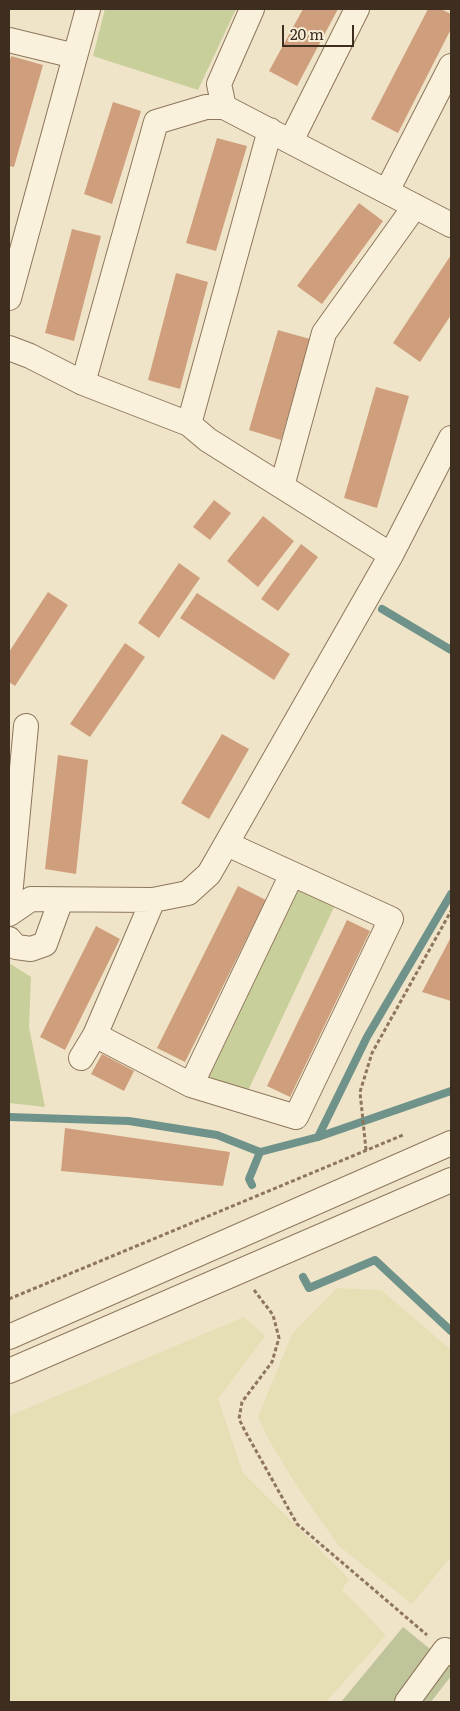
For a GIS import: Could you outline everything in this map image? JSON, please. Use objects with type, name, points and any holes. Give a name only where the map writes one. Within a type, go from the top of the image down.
[{"type":"street","points":[[9,298],[88,9]]},
{"type":"street","points":[[224,107],[219,84],[252,9]]},
{"type":"street","points":[[291,141],[357,9]]},
{"type":"street","points":[[9,40],[75,56]]},
{"type":"street","points":[[387,191],[451,66]]},
{"type":"street","points":[[84,383],[156,122],[206,107],[224,107],[451,225]]},
{"type":"street","points":[[189,424],[270,130]]},
{"type":"street","points":[[282,486],[324,333],[415,206]]},
{"type":"street","points":[[9,348],[30,356],[84,383],[189,424],[208,440],[391,555]]},
{"type":"street","points":[[9,914],[31,900],[153,900],[188,893],[209,874],[391,555],[451,438]]},
{"type":"street","points":[[9,907],[26,726]]},
{"type":"street","points":[[95,1035],[191,1085],[296,1117],[391,919],[227,844]]},
{"type":"street","points":[[191,1085],[292,874]]},
{"type":"street","points":[[9,939],[16,947],[31,949],[45,944],[61,900]]},
{"type":"street","points":[[81,1058],[95,1035],[153,900]]},
{"type":"street","points":[[9,1337],[451,1143]]},
{"type":"street","points":[[9,1371],[451,1180]]},
{"type":"street","points":[[407,1702],[448,1652]]},
{"type":"path","points":[[366,1150],[360,1092],[372,1053],[451,910]]},
{"type":"path","points":[[9,1299],[406,1134]]},
{"type":"path","points":[[239,1272],[273,1315],[279,1338],[272,1362],[242,1402],[239,1419],[297,1524],[448,1652]]},
{"type":"shaded area","points":[[337,1288],[381,1290],[451,1350],[451,1557],[412,1604],[339,1546],[298,1488],[270,1442],[258,1417],[292,1334]]},
{"type":"shaded area","points":[[244,1317],[265,1336],[218,1399],[243,1473],[349,1579],[342,1590],[386,1635],[326,1702],[9,1702],[9,1416]]},
{"type":"green space","points":[[105,9],[236,9],[198,90],[93,56]]},
{"type":"green space","points":[[297,886],[336,903],[246,1095],[203,1081]]},
{"type":"green space","points":[[9,963],[31,977],[29,1027],[45,1107],[9,1103]]},
{"type":"green space","points":[[403,1627],[451,1666],[451,1676],[431,1702],[341,1702]]},
{"type":"building","points":[[303,9],[338,9],[297,86],[269,71]]},
{"type":"building","points":[[428,9],[441,9],[451,14],[451,29],[398,133],[371,119]]},
{"type":"building","points":[[11,56],[43,65],[14,167],[9,166],[9,64]]},
{"type":"building","points":[[113,102],[141,111],[112,204],[84,194]]},
{"type":"building","points":[[217,138],[247,146],[216,251],[186,243]]},
{"type":"building","points":[[359,203],[383,221],[322,304],[297,286]]},
{"type":"building","points":[[72,229],[101,236],[74,341],[45,333]]},
{"type":"building","points":[[451,255],[451,315],[420,362],[393,343]]},
{"type":"building","points":[[176,273],[208,282],[180,389],[148,380]]},
{"type":"building","points":[[278,330],[310,339],[281,440],[249,430]]},
{"type":"building","points":[[376,387],[409,396],[377,508],[344,498]]},
{"type":"building","points":[[214,500],[231,513],[210,540],[193,527]]},
{"type":"building","points":[[263,516],[294,541],[258,587],[227,561]]},
{"type":"building","points":[[301,544],[318,557],[278,611],[261,599]]},
{"type":"building","points":[[179,563],[200,578],[159,638],[138,623]]},
{"type":"building","points":[[48,592],[68,605],[15,686],[9,682],[9,652]]},
{"type":"building","points":[[197,593],[290,654],[274,680],[180,618]]},
{"type":"building","points":[[125,643],[145,657],[90,737],[70,724]]},
{"type":"building","points":[[222,734],[249,749],[209,819],[181,803]]},
{"type":"building","points":[[58,755],[88,760],[76,874],[45,869]]},
{"type":"building","points":[[238,886],[266,900],[185,1062],[157,1048]]},
{"type":"building","points":[[347,920],[370,931],[290,1097],[267,1086]]},
{"type":"building","points":[[96,926],[120,939],[65,1050],[40,1037]]},
{"type":"building","points":[[451,937],[451,1001],[422,992]]},
{"type":"building","points":[[102,1054],[134,1071],[124,1091],[91,1074]]},
{"type":"building","points":[[65,1128],[230,1152],[223,1186],[61,1171]]},
{"type":"waterway","points":[[382,609],[451,650]]},
{"type":"waterway","points":[[318,1137],[367,1037],[451,894]]},
{"type":"waterway","points":[[9,1117],[129,1121],[217,1135],[260,1152],[318,1137],[451,1091]]},
{"type":"waterway","points":[[252,1185],[249,1179],[260,1152]]},
{"type":"waterway","points":[[303,1277],[309,1288],[375,1260],[451,1331]]}]
